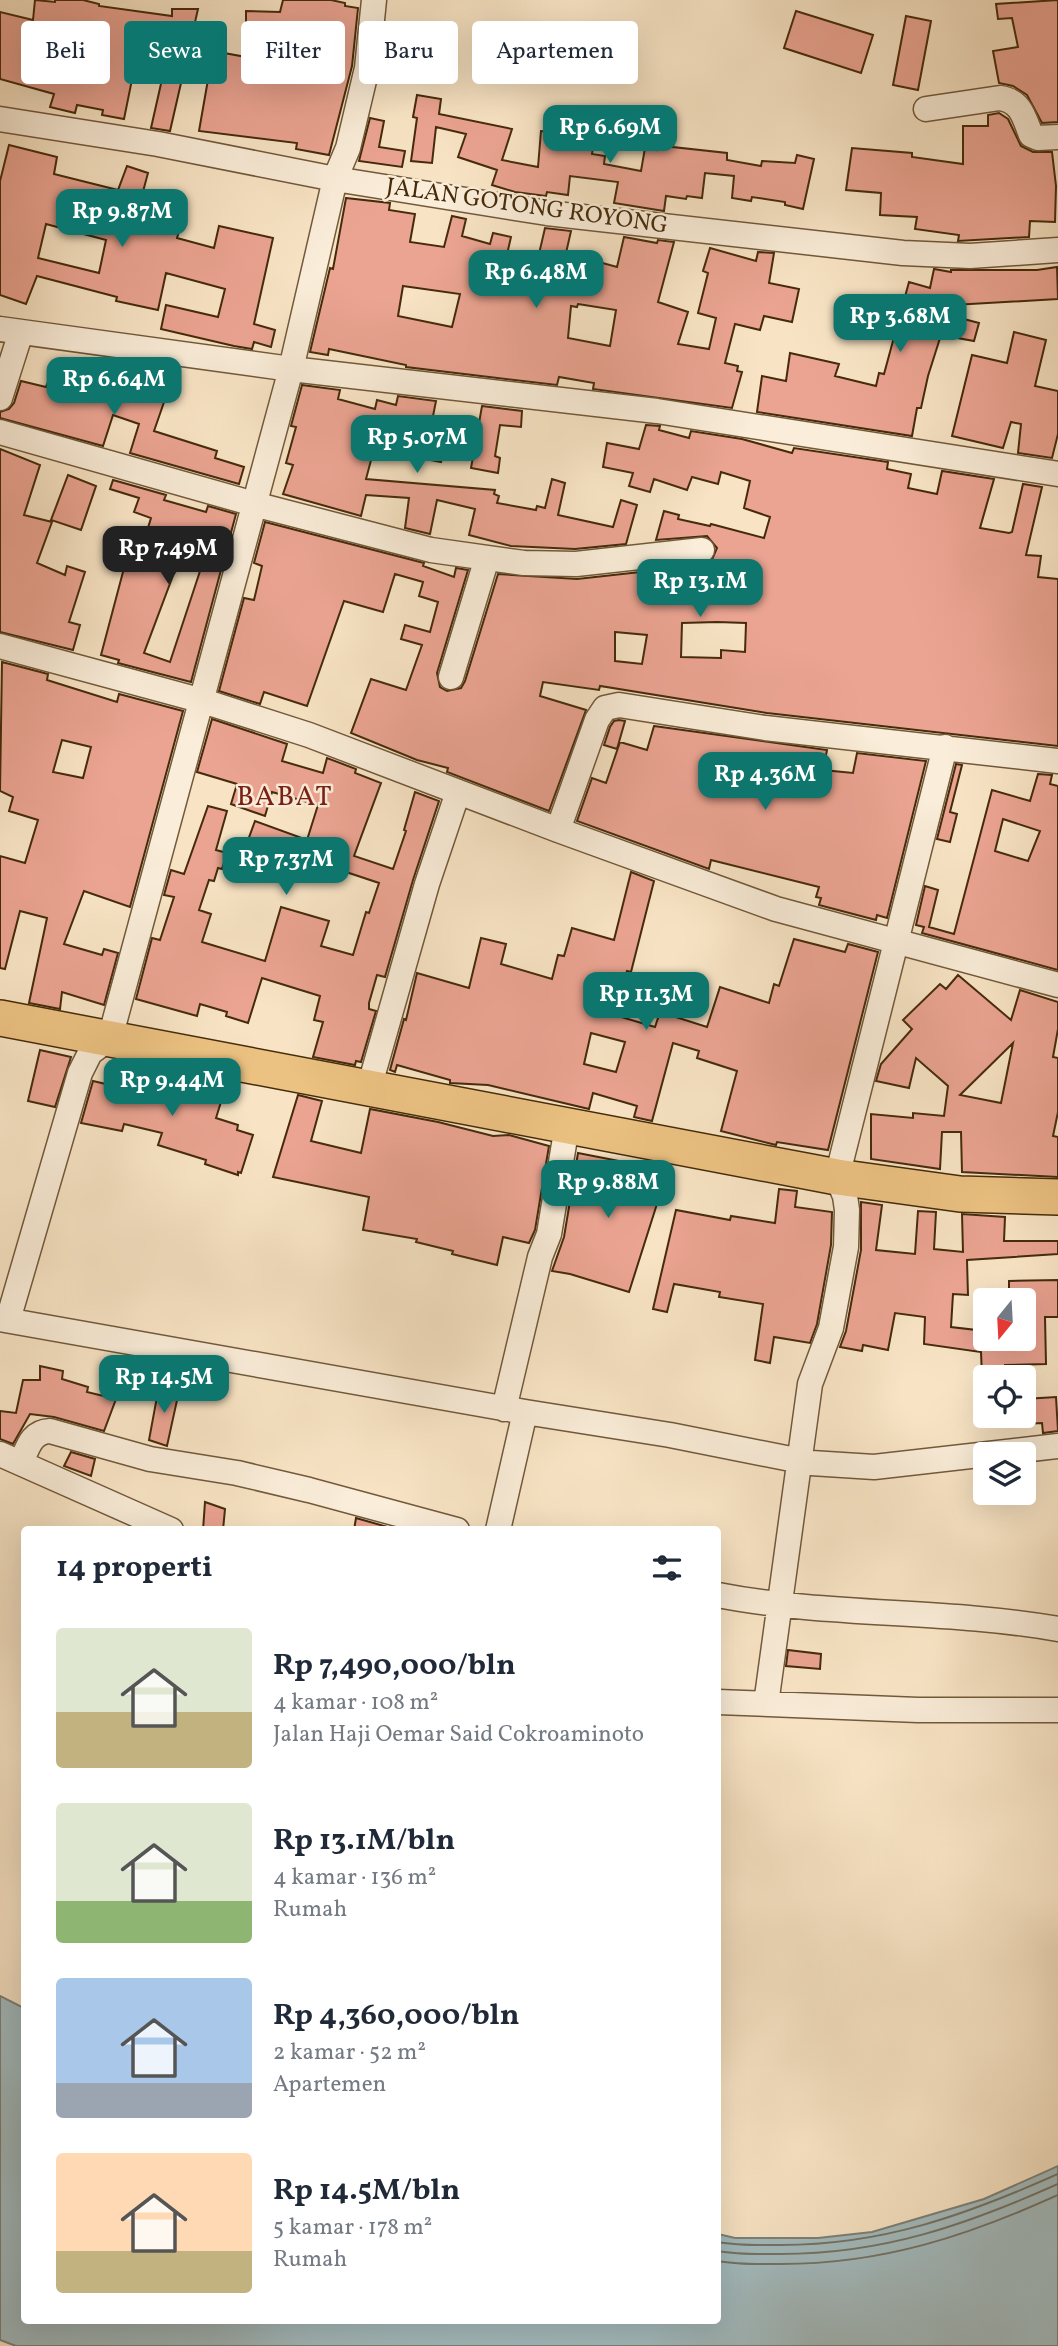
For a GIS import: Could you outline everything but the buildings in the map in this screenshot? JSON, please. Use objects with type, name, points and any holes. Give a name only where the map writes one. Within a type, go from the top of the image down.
[{"type":"highway","points":[[0,1018],[837,1177],[960,1194],[1058,1197]]},
{"type":"street","points":[[374,0],[367,68],[348,148],[335,179],[291,369],[110,1038],[90,1053],[80,1073],[4,1320],[670,1435],[800,1460],[874,1467],[1058,1446]]},
{"type":"street","points":[[926,109],[1000,98],[1011,99],[1017,103],[1031,135],[1038,138],[1058,137]]},
{"type":"street","name":"JALAN GOTONG ROYONG","points":[[0,120],[158,144],[335,179],[547,213],[903,253],[970,256],[1058,250]]},
{"type":"street","points":[[0,398],[11,331],[291,369],[657,411],[1058,474]]},
{"type":"street","points":[[0,432],[254,504],[432,550],[524,563],[576,564],[702,550]]},
{"type":"street","points":[[452,677],[487,558]]},
{"type":"street","points":[[0,646],[203,701],[309,735],[776,909],[1058,985]]},
{"type":"street","points":[[558,830],[597,720],[605,708],[619,705],[765,728],[1058,761]]},
{"type":"street","points":[[766,1704],[810,1384],[831,1328],[846,1247],[847,1210],[845,1196],[837,1177],[945,747]]},
{"type":"street","points":[[369,1088],[427,884],[458,792]]},
{"type":"street","points":[[499,1526],[514,1410],[567,1126]]},
{"type":"street","points":[[162,1526],[11,1459],[32,1438],[41,1432],[50,1431],[150,1459],[237,1473],[442,1526]]},
{"type":"street","points":[[721,1596],[780,1606],[858,1613],[940,1615],[1058,1629]]},
{"type":"street","points":[[721,1702],[919,1710],[1058,1710]]},
{"type":"water","points":[[0,1996],[21,2006],[21,2324],[721,2324],[721,2235],[735,2238],[818,2238],[872,2232],[984,2199],[1058,2166],[1058,2346],[16,2346],[0,2340]]},
{"type":"district","name":"BABAT","points":[[285,797]]}]
